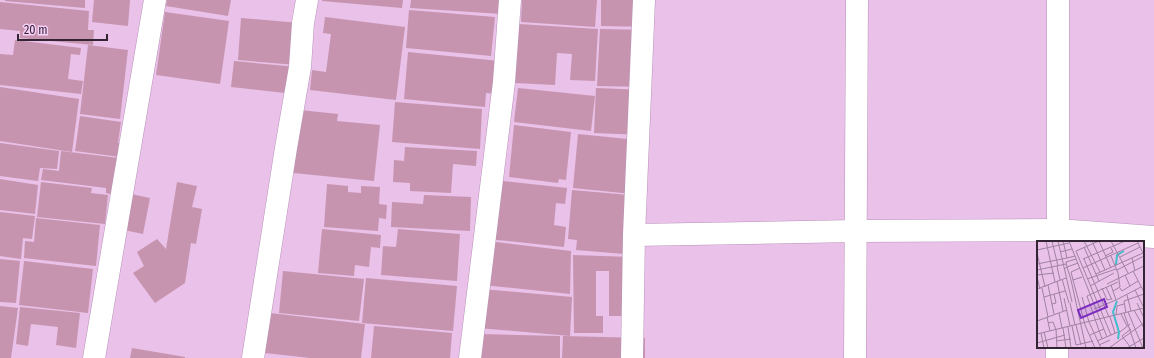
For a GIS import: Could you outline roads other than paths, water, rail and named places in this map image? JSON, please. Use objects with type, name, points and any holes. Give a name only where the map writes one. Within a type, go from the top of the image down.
[{"type":"street","points":[[94,358],[155,0]]},
{"type":"street","points":[[253,358],[300,67],[307,0]]},
{"type":"street","points":[[470,358],[504,82],[510,0]]},
{"type":"street","points":[[632,358],[634,235],[644,0]]},
{"type":"street","points":[[855,358],[857,0]]},
{"type":"street","points":[[1058,0],[1058,236]]},
{"type":"street","points":[[634,235],[856,231],[1058,236],[1154,236]]}]
